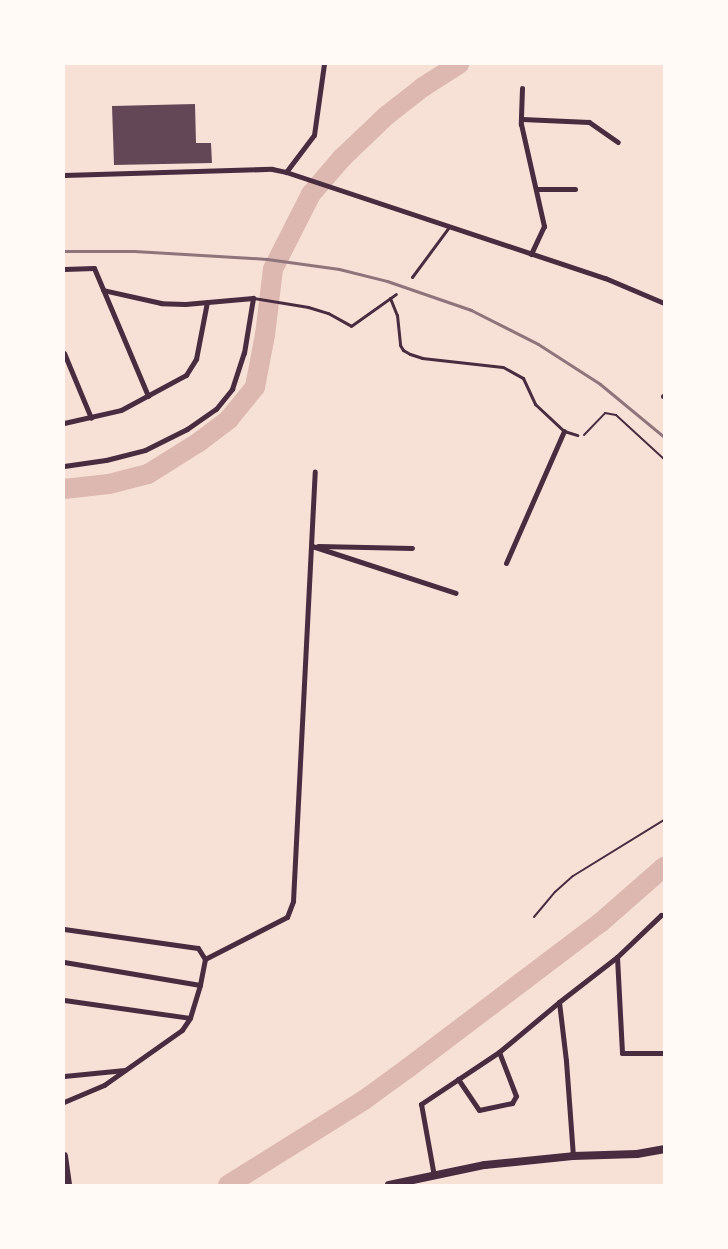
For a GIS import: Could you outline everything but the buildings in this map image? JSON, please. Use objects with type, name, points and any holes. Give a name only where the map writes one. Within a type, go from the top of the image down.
[{"type":"street","points":[[286,172],[314,135],[324,64]]},
{"type":"street","points":[[522,88],[522,119],[544,226],[531,254]]},
{"type":"street","points":[[522,119],[589,122],[618,142]]},
{"type":"street","points":[[64,175],[272,169],[347,191],[449,227],[605,278],[664,302]]},
{"type":"street","points":[[537,189],[575,189]]},
{"type":"street","points":[[64,269],[94,268],[148,396]]},
{"type":"street","points":[[64,466],[106,460],[145,450],[187,429],[216,409],[232,389],[238,374],[253,298],[161,303],[103,290]]},
{"type":"street","points":[[64,424],[121,410],[186,375],[196,359],[207,302]]},
{"type":"street","points":[[64,353],[91,418]]},
{"type":"street","points":[[506,563],[564,431]]},
{"type":"street","points":[[205,959],[287,917],[293,901],[315,472]]},
{"type":"street","points":[[312,546],[412,548]]},
{"type":"street","points":[[312,546],[456,592]]},
{"type":"street","points":[[434,1176],[421,1104],[500,1052],[558,1002],[617,957],[661,915],[664,915]]},
{"type":"street","points":[[64,929],[198,948],[205,959],[200,985],[190,1018],[182,1030],[104,1085],[64,1102]]},
{"type":"street","points":[[617,957],[622,1053],[664,1053]]},
{"type":"street","points":[[64,962],[200,985]]},
{"type":"street","points":[[64,1000],[190,1018]]},
{"type":"street","points":[[558,1002],[566,1061],[572,1156]]},
{"type":"street","points":[[458,1079],[479,1110],[512,1104],[516,1096],[500,1052]]},
{"type":"street","points":[[64,1076],[126,1070]]},
{"type":"street","points":[[389,1185],[485,1166],[572,1156],[636,1154],[664,1149]]},
{"type":"street","points":[[64,1156],[68,1185]]},
{"type":"lane","points":[[412,277],[449,227]]},
{"type":"lane","points":[[253,298],[308,307],[328,313],[351,326],[396,294]]},
{"type":"lane","points":[[390,298],[397,315],[400,345],[403,350],[422,358],[503,367],[524,378],[535,404],[564,431],[577,435]]},
{"type":"path","points":[[577,435],[586,435],[605,413],[616,415],[664,459]]},
{"type":"path","points":[[534,917],[555,892],[573,876],[664,820]]},
{"type":"waterway","points":[[64,489],[109,484],[148,474],[199,442],[229,419],[255,387],[265,335],[273,269],[311,194],[342,158],[386,116],[423,87],[459,64]]},
{"type":"waterway","points":[[228,1185],[364,1100],[408,1068],[600,923],[664,867]]},
{"type":"railway","points":[[64,251],[134,251],[267,259],[339,269],[387,281],[471,310],[538,344],[600,384],[664,437]]}]
